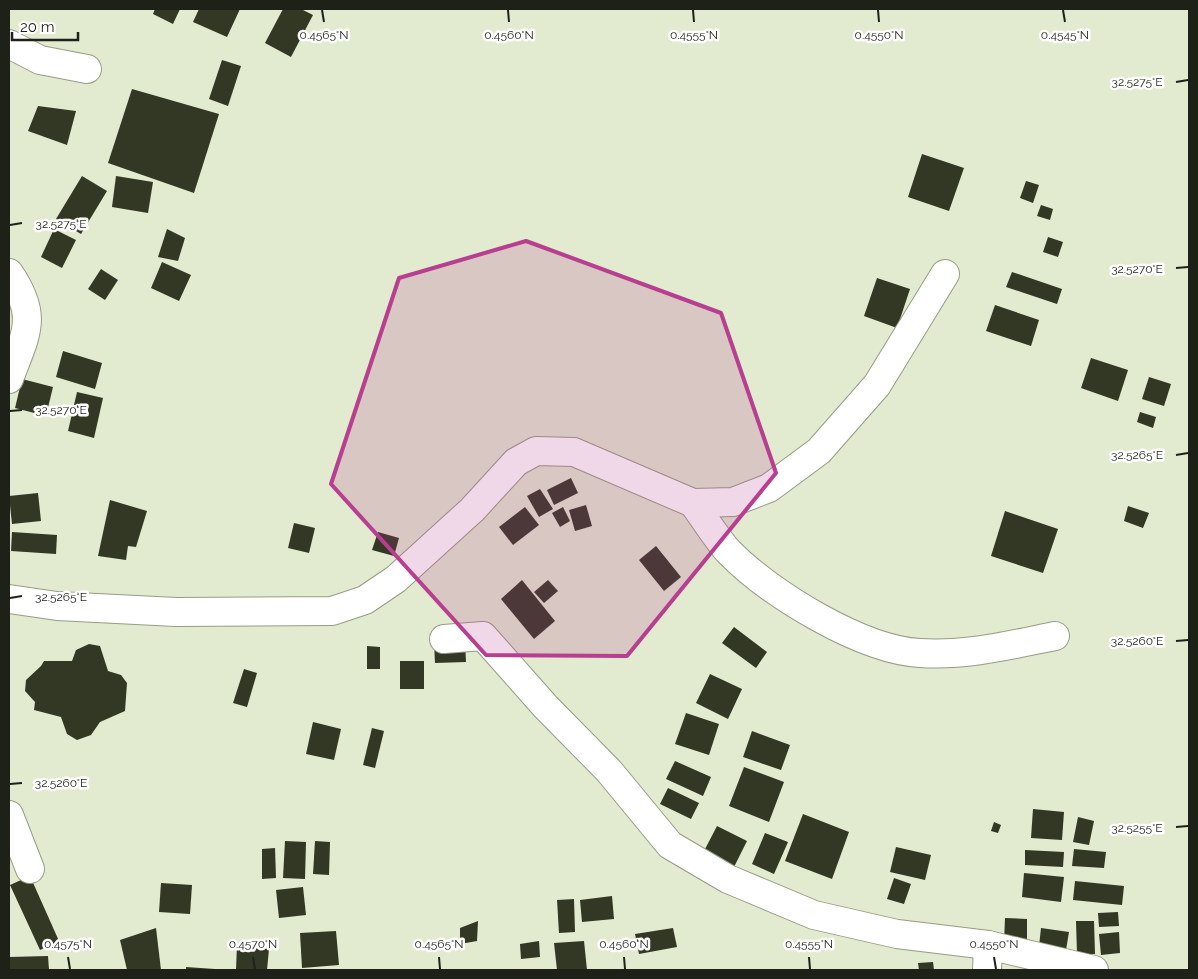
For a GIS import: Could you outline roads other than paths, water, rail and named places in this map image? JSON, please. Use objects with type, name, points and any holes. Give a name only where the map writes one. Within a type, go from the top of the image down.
[{"type":"street","points":[[9,44],[40,60],[87,69]]},
{"type":"street","points":[[9,272],[23,293],[28,315],[26,334],[9,379]]},
{"type":"street","points":[[9,599],[57,606],[176,612],[332,611],[365,600],[396,580],[472,510],[516,462],[536,451],[574,452],[693,503],[733,502],[769,488],[819,451],[877,385],[945,274]]},
{"type":"street","points":[[693,503],[729,552],[770,586],[836,627],[876,645],[919,653],[970,652],[1055,636]]},
{"type":"street","points":[[444,639],[482,636],[545,706],[609,771],[670,845],[728,879],[814,915],[988,958],[1094,970]]},
{"type":"street","points":[[9,815],[30,869]]}]
